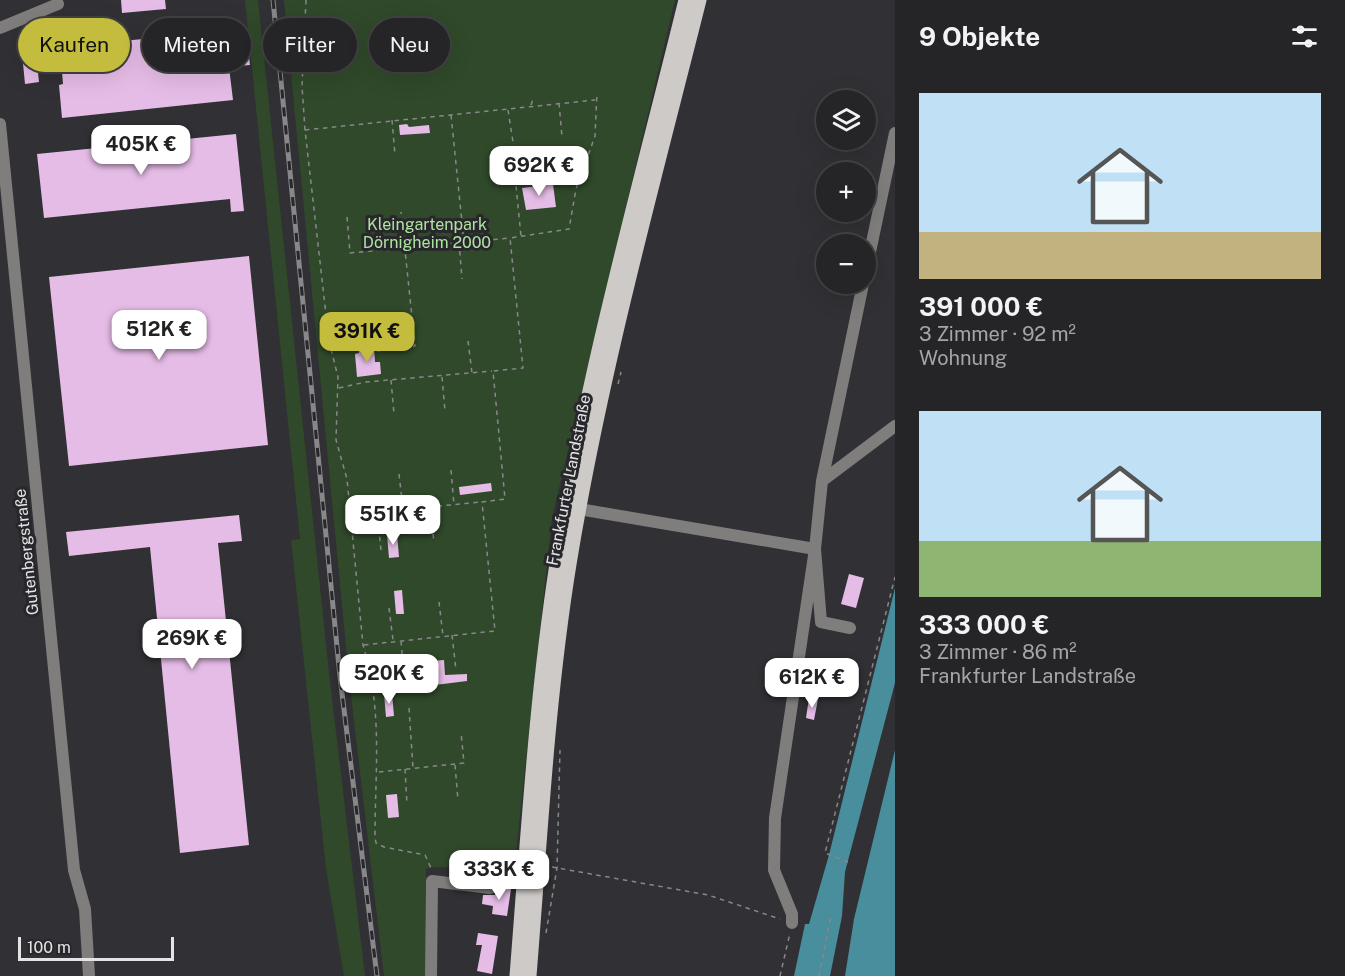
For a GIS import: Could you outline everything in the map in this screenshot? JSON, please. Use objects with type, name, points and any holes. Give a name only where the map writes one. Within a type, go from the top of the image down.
[{"type":"main road","name":"Frankfurter Landstraße","points":[[517,976],[538,718],[558,562],[585,415],[686,0]]},
{"type":"main road","name":"Frankfurter Landstraße","points":[[529,976],[555,668],[579,509],[620,320],[699,0]]},
{"type":"street","points":[[0,28],[58,4]]},
{"type":"street","name":"Gutenbergstraße","points":[[0,124],[74,870],[85,909],[89,976]]},
{"type":"street","points":[[874,234],[895,133]]},
{"type":"street","points":[[792,923],[790,908],[776,878],[773,840],[815,549],[822,482],[861,294]]},
{"type":"street","points":[[822,482],[895,426]]},
{"type":"street","points":[[579,509],[815,549]]},
{"type":"street","points":[[815,549],[821,622],[850,628]]},
{"type":"street","points":[[431,976],[432,881],[490,888]]},
{"type":"path","points":[[306,0],[302,86],[305,130],[328,341],[339,388],[336,440],[347,479],[363,645],[371,670],[378,726],[376,843],[384,847],[425,855],[430,863],[432,881]]},
{"type":"path","points":[[347,217],[350,253],[521,237],[570,229],[576,189],[595,136],[597,93]]},
{"type":"path","points":[[531,106],[532,99]]},
{"type":"path","points":[[305,130],[596,100]]},
{"type":"path","points":[[559,103],[562,137]]},
{"type":"path","points":[[508,109],[513,142]]},
{"type":"path","points":[[451,114],[464,242]]},
{"type":"path","points":[[392,120],[395,155]]},
{"type":"path","points":[[516,186],[521,237]]},
{"type":"path","points":[[377,351],[415,346],[401,212]]},
{"type":"path","points":[[339,388],[354,384],[523,368],[510,238]]},
{"type":"path","points":[[459,242],[462,279]]},
{"type":"path","points":[[468,341],[472,373]]},
{"type":"path","points":[[616,392],[621,369]]},
{"type":"path","points":[[351,514],[505,499],[493,370]]},
{"type":"path","points":[[442,375],[446,411]]},
{"type":"path","points":[[391,380],[394,414]]},
{"type":"path","points":[[451,470],[454,505]]},
{"type":"path","points":[[399,474],[403,510]]},
{"type":"path","points":[[363,645],[495,631],[482,502]]},
{"type":"path","points":[[430,507],[434,542]]},
{"type":"path","points":[[377,512],[381,550]]},
{"type":"path","points":[[848,862],[825,854],[895,577]]},
{"type":"path","points":[[440,602],[442,636]]},
{"type":"path","points":[[389,608],[393,641]]},
{"type":"path","points":[[452,635],[456,670]]},
{"type":"path","points":[[401,640],[404,675]]},
{"type":"path","points":[[409,708],[413,768]]},
{"type":"path","points":[[378,772],[464,763],[461,732]]},
{"type":"path","points":[[546,934],[557,867],[560,746]]},
{"type":"path","points":[[455,764],[458,800]]},
{"type":"path","points":[[405,769],[407,805]]},
{"type":"path","points":[[538,865],[708,895],[792,923],[780,976]]},
{"type":"path","points":[[819,976],[831,916]]},
{"type":"green space","points":[[245,0],[258,0],[263,72],[266,72],[330,682],[365,976],[344,976],[326,868],[291,540],[300,539],[251,59],[251,18],[247,18]]},
{"type":"green space","name":"Kleingartenpark Dörnigheim 2000","points":[[284,0],[675,0],[552,518],[514,871],[436,867],[426,869],[425,976],[384,976],[349,678],[291,72],[357,72],[357,18],[286,18]]},
{"type":"water","points":[[895,588],[895,683],[845,872],[842,916],[830,976],[794,976],[805,924],[809,924],[829,855]]},
{"type":"water","points":[[895,750],[895,976],[845,976],[854,919]]},
{"type":"building","points":[[121,0],[165,0],[166,9],[122,13]]},
{"type":"building","points":[[142,39],[142,72],[230,72],[233,100],[62,118],[59,85],[63,84],[62,72],[130,72],[130,40]]},
{"type":"building","points":[[24,72],[38,72],[39,82],[25,84]]},
{"type":"building","points":[[407,124],[409,127],[429,125],[430,133],[400,135],[399,125]]},
{"type":"building","points":[[236,134],[244,211],[231,212],[230,199],[44,218],[37,154]]},
{"type":"building","points":[[553,184],[556,207],[526,210],[522,188]]},
{"type":"building","points":[[249,256],[268,445],[69,466],[49,277]]},
{"type":"building","points":[[374,347],[375,362],[380,362],[381,374],[357,377],[355,354],[359,353],[358,348]]},
{"type":"building","points":[[491,483],[492,491],[460,495],[459,487]]},
{"type":"building","points":[[239,515],[242,541],[218,543],[249,845],[180,853],[150,547],[69,556],[66,532]]},
{"type":"building","points":[[397,534],[399,557],[389,558],[387,535]]},
{"type":"building","points":[[849,574],[864,578],[856,608],[841,604]]},
{"type":"building","points":[[402,590],[404,614],[396,614],[394,591]]},
{"type":"building","points":[[444,660],[445,675],[467,674],[467,681],[435,685],[433,661]]},
{"type":"building","points":[[392,693],[394,716],[386,717],[384,694]]},
{"type":"building","points":[[809,698],[818,699],[814,720],[806,718]]},
{"type":"building","points":[[397,794],[399,817],[388,818],[386,795]]},
{"type":"building","points":[[498,887],[511,889],[507,916],[492,914],[493,906],[482,904],[483,895],[495,895]]},
{"type":"building","points":[[478,933],[498,936],[492,974],[477,971],[482,945],[476,945]]},
{"type":"railway","points":[[273,0],[340,677],[377,976]]}]
